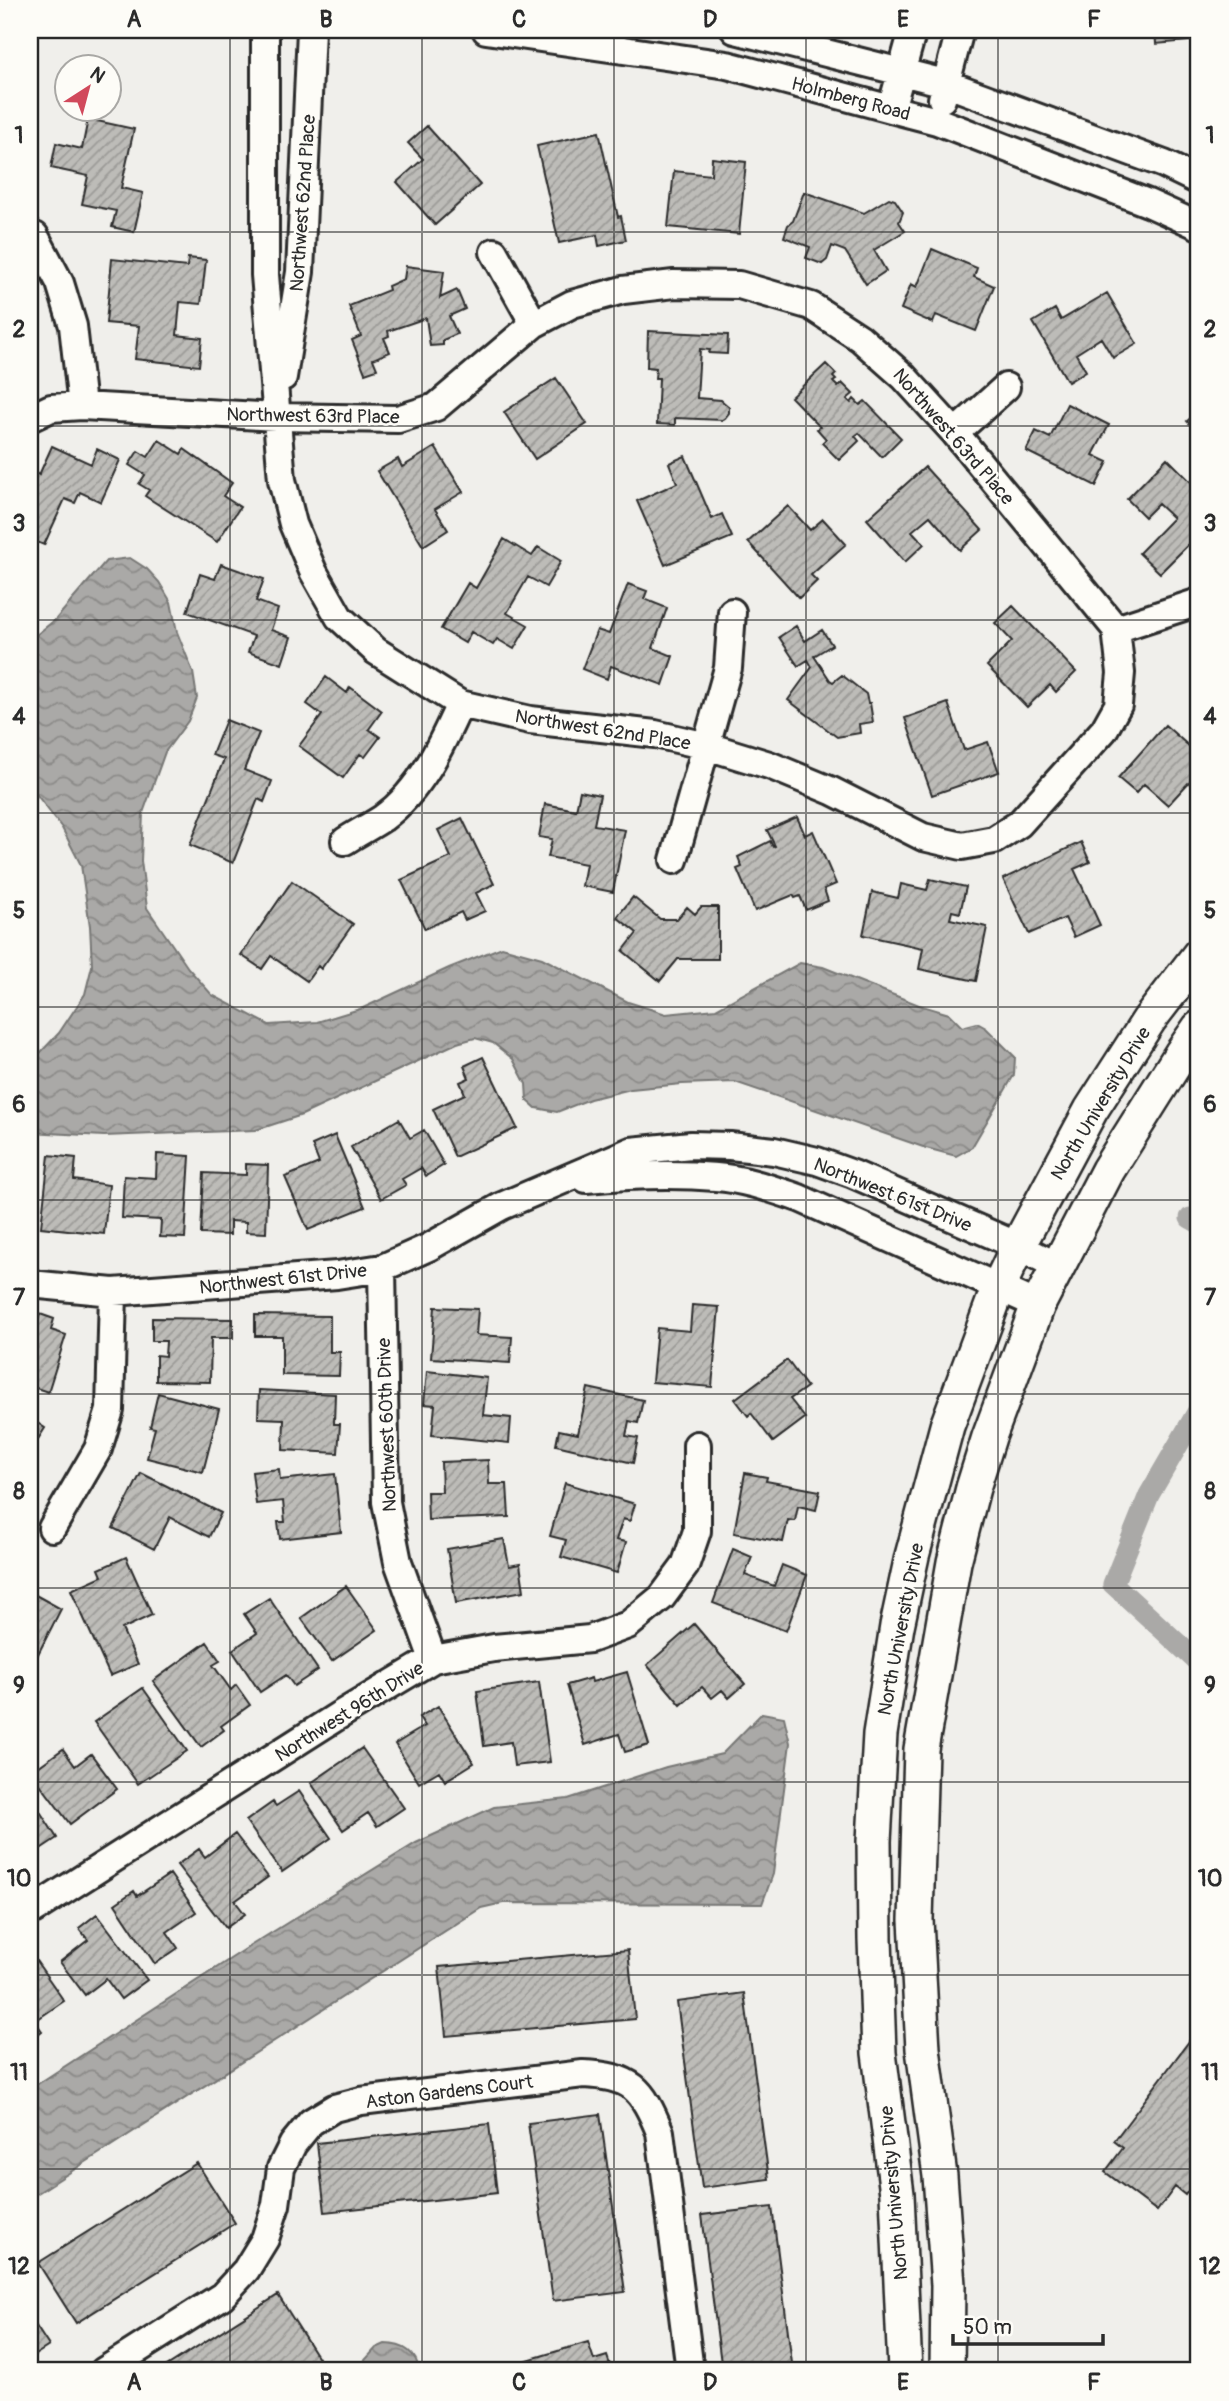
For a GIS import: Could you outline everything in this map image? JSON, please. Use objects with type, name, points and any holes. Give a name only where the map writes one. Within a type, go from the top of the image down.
[{"type":"main road","name":"North University Drive","points":[[905,2371],[897,2194],[879,2053],[874,1841],[880,1734],[897,1626],[912,1556],[947,1426],[999,1286],[1091,1110],[1149,1020],[1199,955]]},
{"type":"main road","name":"North University Drive","points":[[947,2371],[948,2285],[940,2176],[923,2049],[916,1920],[921,1749],[954,1562],[989,1437],[1038,1305],[1108,1170],[1199,1028]]},
{"type":"street","name":"Northwest 62nd Place","points":[[265,30],[265,275],[282,480],[293,524],[313,572],[339,617],[376,651],[460,704],[530,720],[655,734],[708,746],[769,765],[832,791],[923,837],[962,846],[994,840],[1019,824],[1104,730],[1118,705],[1121,674],[1116,629]]},
{"type":"street","name":"Northwest 62nd Place","points":[[276,417],[300,272],[311,30]]},
{"type":"street","name":"Holmberg Road","points":[[486,30],[727,65],[891,108],[937,121],[1199,226]]},
{"type":"street","name":"Holmberg Road","points":[[735,30],[945,83],[1164,164],[1199,181]]},
{"type":"street","points":[[891,108],[913,30]]},
{"type":"street","points":[[937,121],[960,30]]},
{"type":"street","points":[[35,236],[60,283],[73,326],[82,406]]},
{"type":"street","points":[[494,252],[534,324]]},
{"type":"street","name":"Northwest 63rd Place","points":[[30,418],[51,408],[82,406],[276,417],[398,419],[436,407],[534,324],[572,304],[623,290],[674,284],[738,285],[811,306],[860,338],[905,377],[955,433],[1116,629]]},
{"type":"street","points":[[955,433],[1006,387]]},
{"type":"street","points":[[1116,629],[1199,602]]},
{"type":"street","points":[[674,860],[728,668],[732,612]]},
{"type":"street","points":[[345,841],[384,817],[413,788],[438,755],[460,704]]},
{"type":"street","name":"Northwest 61st Drive","points":[[30,1284],[113,1292],[337,1275],[382,1268],[429,1247],[502,1206],[631,1151],[691,1145],[774,1151],[817,1161],[1018,1246],[1057,1266]]},
{"type":"street","name":"Northwest 61st Drive","points":[[560,1181],[640,1174],[717,1177],[759,1185],[799,1198],[1038,1305]]},
{"type":"street","name":"Northwest 60th Drive","points":[[382,1268],[386,1502],[398,1562],[433,1659]]},
{"type":"street","points":[[52,1528],[98,1449],[110,1410],[113,1292]]},
{"type":"street","name":"Northwest 96th Drive","points":[[30,1912],[338,1716],[433,1659],[494,1648],[590,1639],[628,1625],[662,1597],[685,1566],[696,1531],[698,1445]]},
{"type":"street","name":"Aston Gardens Court","points":[[104,2371],[222,2296],[246,2270],[265,2239],[276,2205],[281,2168],[293,2144],[310,2122],[334,2108],[361,2101],[583,2074],[610,2075],[631,2085],[648,2102],[660,2132],[690,2371]]},
{"type":"water","points":[[130,558],[147,569],[171,602],[177,632],[193,672],[197,698],[188,721],[165,752],[143,813],[141,861],[147,908],[188,968],[212,995],[269,1025],[317,1022],[363,1008],[502,947],[542,958],[628,1002],[666,1014],[716,1009],[800,963],[823,967],[949,1014],[962,1027],[977,1023],[986,1028],[1015,1057],[1014,1075],[972,1147],[956,1156],[926,1148],[735,1082],[631,1089],[590,1099],[557,1112],[536,1108],[527,1100],[526,1084],[513,1059],[493,1043],[475,1038],[457,1043],[302,1115],[256,1130],[104,1136],[30,1132],[30,1054],[40,1053],[59,1033],[85,994],[92,966],[90,926],[81,865],[62,828],[30,786],[30,640],[56,619],[106,561]]},
{"type":"water","points":[[762,1713],[784,1717],[790,1743],[773,1874],[762,1904],[503,1903],[481,1908],[30,2198],[30,2089],[250,1946],[416,1843],[494,1807],[568,1799],[666,1767],[722,1754]]},
{"type":"water","points":[[385,2344],[408,2351],[416,2359],[419,2371],[355,2371],[376,2348]]},
{"type":"building","points":[[1155,30],[1199,30],[1199,40],[1156,44]]},
{"type":"building","points":[[87,122],[102,122],[134,129],[121,188],[143,193],[134,232],[112,227],[116,211],[82,204],[88,176],[51,168],[56,143],[82,149]]},
{"type":"building","points":[[427,126],[480,185],[435,225],[397,182],[423,159],[408,143]]},
{"type":"building","points":[[599,132],[618,217],[621,216],[626,240],[599,246],[597,235],[559,243],[537,146]]},
{"type":"building","points":[[712,158],[746,162],[739,234],[668,227],[674,171],[711,175]]},
{"type":"building","points":[[804,192],[864,213],[889,198],[895,200],[903,212],[899,222],[905,231],[874,250],[886,271],[866,284],[845,251],[832,246],[827,260],[822,264],[806,258],[810,247],[784,237]]},
{"type":"building","points":[[932,249],[977,268],[974,277],[994,286],[976,331],[936,315],[933,323],[901,309],[911,284],[917,287]]},
{"type":"building","points":[[188,258],[206,260],[201,304],[180,302],[177,335],[202,338],[199,366],[135,359],[139,326],[106,323],[112,259],[187,267]]},
{"type":"building","points":[[406,266],[444,271],[440,298],[457,290],[465,309],[449,316],[457,334],[443,340],[443,345],[430,346],[426,318],[388,331],[389,336],[384,338],[390,352],[373,359],[377,369],[365,373],[352,340],[361,336],[349,306],[389,290],[388,286],[404,279]]},
{"type":"building","points":[[1107,293],[1137,344],[1113,358],[1101,338],[1076,354],[1086,371],[1068,382],[1033,322],[1055,309],[1061,320]]},
{"type":"building","points":[[648,331],[728,335],[727,354],[709,353],[710,350],[700,349],[697,398],[721,400],[729,407],[725,418],[675,418],[675,425],[657,424],[659,378],[655,378],[656,368],[647,367]]},
{"type":"building","points":[[826,364],[836,374],[833,377],[836,380],[833,382],[838,387],[842,383],[853,394],[847,399],[851,403],[854,399],[860,405],[865,401],[901,438],[882,457],[859,433],[855,436],[859,441],[839,460],[822,443],[826,439],[817,429],[820,427],[791,397]]},
{"type":"building","points":[[556,378],[587,424],[535,459],[504,412]]},
{"type":"building","points":[[1067,404],[1109,425],[1093,455],[1108,462],[1096,486],[1026,451],[1036,431],[1050,438]]},
{"type":"building","points":[[1199,411],[1199,434],[1187,421]]},
{"type":"building","points":[[159,440],[181,454],[184,449],[232,483],[223,496],[240,507],[217,542],[145,496],[149,490],[139,484],[145,475],[129,465],[138,451],[148,457]]},
{"type":"building","points":[[52,446],[91,464],[97,449],[120,460],[101,502],[80,492],[75,503],[65,499],[44,545],[30,539],[30,470],[39,475]]},
{"type":"building","points":[[435,447],[463,492],[435,509],[448,530],[423,546],[377,471],[398,459],[402,467]]},
{"type":"building","points":[[685,456],[712,519],[722,514],[732,537],[665,565],[637,501],[677,483],[669,463]]},
{"type":"building","points":[[1167,458],[1199,490],[1199,534],[1160,573],[1139,553],[1173,518],[1158,504],[1145,517],[1127,499]]},
{"type":"building","points":[[925,467],[982,530],[960,550],[930,516],[912,531],[924,544],[905,562],[867,519]]},
{"type":"building","points":[[788,506],[810,530],[823,519],[846,544],[811,575],[817,581],[799,598],[748,542]]},
{"type":"building","points":[[504,539],[532,556],[538,547],[561,561],[546,587],[528,577],[507,613],[528,625],[514,649],[497,639],[493,645],[471,632],[465,643],[441,629],[468,583],[476,588]]},
{"type":"building","points":[[221,564],[264,579],[256,601],[278,609],[271,630],[291,637],[282,664],[248,652],[254,636],[187,612],[200,574],[215,579]]},
{"type":"building","points":[[628,584],[647,591],[644,599],[667,608],[653,648],[673,656],[663,685],[611,666],[607,679],[582,669],[597,630],[609,634]]},
{"type":"building","points":[[1013,606],[1076,672],[1056,692],[1050,685],[1027,707],[987,666],[1012,641],[995,623]]},
{"type":"building","points":[[796,626],[805,641],[822,630],[832,645],[814,656],[830,680],[833,682],[842,675],[866,694],[873,722],[859,724],[860,733],[837,737],[788,700],[812,667],[808,660],[798,666],[779,637]]},
{"type":"building","points":[[326,677],[347,693],[350,687],[382,711],[369,729],[380,737],[365,757],[360,754],[343,778],[299,746],[322,715],[307,704]]},
{"type":"building","points":[[948,703],[964,750],[988,742],[999,772],[932,795],[905,718]]},
{"type":"building","points":[[226,720],[259,733],[244,770],[272,781],[264,802],[258,799],[233,863],[190,845],[224,759],[212,755]]},
{"type":"building","points":[[1165,725],[1199,755],[1199,788],[1191,780],[1168,805],[1144,784],[1136,793],[1118,778]]},
{"type":"building","points":[[580,791],[600,795],[594,825],[625,830],[613,892],[582,886],[586,864],[548,857],[552,839],[539,837],[545,804],[576,810]]},
{"type":"building","points":[[797,817],[805,835],[813,831],[836,884],[824,889],[828,901],[806,910],[800,896],[795,898],[793,895],[755,911],[737,869],[742,867],[738,857],[770,841],[773,847],[775,846],[767,830]]},
{"type":"building","points":[[462,818],[494,884],[476,893],[485,911],[465,920],[461,912],[425,929],[401,880],[451,857],[438,830]]},
{"type":"building","points":[[1081,842],[1090,862],[1074,869],[1100,925],[1074,937],[1065,918],[1029,934],[1003,879]]},
{"type":"building","points":[[930,879],[966,887],[960,913],[952,911],[950,919],[987,927],[976,981],[919,969],[923,948],[863,935],[872,892],[898,898],[901,884],[927,890]]},
{"type":"building","points":[[292,881],[353,924],[321,969],[318,966],[307,981],[271,956],[262,969],[241,955]]},
{"type":"building","points":[[633,897],[660,919],[677,919],[687,907],[695,914],[701,907],[718,907],[718,959],[678,959],[660,981],[623,951],[637,933],[617,917]]},
{"type":"building","points":[[483,1057],[517,1128],[455,1157],[433,1109],[465,1094],[460,1082],[469,1078],[464,1066]]},
{"type":"building","points":[[399,1119],[410,1138],[424,1130],[444,1165],[426,1176],[421,1168],[402,1179],[406,1185],[381,1199],[351,1147]]},
{"type":"building","points":[[335,1135],[365,1207],[308,1230],[285,1177],[319,1163],[312,1145]]},
{"type":"building","points":[[157,1154],[190,1156],[185,1238],[160,1237],[161,1220],[122,1218],[124,1176],[156,1178]]},
{"type":"building","points":[[49,1155],[76,1158],[74,1180],[109,1185],[104,1234],[41,1227]]},
{"type":"building","points":[[246,1164],[268,1165],[266,1233],[246,1232],[246,1222],[230,1221],[230,1235],[201,1234],[204,1173],[246,1175]]},
{"type":"building","points":[[692,1305],[719,1307],[712,1387],[652,1382],[657,1328],[690,1331]]},
{"type":"building","points":[[435,1307],[478,1309],[476,1335],[512,1337],[510,1363],[431,1358]]},
{"type":"building","points":[[40,1314],[54,1319],[51,1330],[66,1335],[48,1392],[30,1386],[30,1346]]},
{"type":"building","points":[[255,1315],[330,1316],[330,1352],[340,1352],[339,1376],[282,1375],[282,1336],[255,1336]]},
{"type":"building","points":[[152,1318],[233,1319],[233,1338],[211,1338],[210,1382],[156,1381],[156,1355],[165,1356],[166,1341],[152,1341]]},
{"type":"building","points":[[787,1360],[807,1387],[790,1399],[805,1418],[773,1442],[751,1413],[748,1416],[735,1399]]},
{"type":"building","points":[[427,1371],[487,1378],[483,1415],[511,1418],[509,1443],[432,1435],[435,1405],[424,1404]]},
{"type":"building","points":[[588,1388],[643,1400],[638,1423],[629,1421],[626,1436],[638,1438],[633,1463],[556,1445],[559,1430],[578,1434]]},
{"type":"building","points":[[259,1390],[335,1394],[334,1424],[340,1424],[338,1453],[283,1450],[284,1419],[258,1418]]},
{"type":"building","points":[[158,1393],[219,1409],[203,1472],[147,1458],[155,1428],[150,1427]]},
{"type":"building","points":[[30,1418],[45,1428],[30,1452]]},
{"type":"building","points":[[488,1460],[489,1484],[507,1484],[509,1517],[428,1520],[427,1492],[442,1492],[441,1462]]},
{"type":"building","points":[[279,1469],[280,1480],[335,1474],[341,1532],[280,1539],[278,1522],[285,1522],[283,1501],[256,1504],[252,1472]]},
{"type":"building","points":[[141,1473],[221,1513],[209,1537],[170,1517],[154,1549],[113,1528]]},
{"type":"building","points":[[745,1473],[767,1477],[766,1481],[820,1491],[816,1510],[798,1506],[795,1521],[788,1520],[783,1542],[734,1533]]},
{"type":"building","points":[[565,1483],[635,1504],[630,1521],[623,1519],[616,1540],[626,1542],[617,1573],[561,1557],[566,1540],[550,1536]]},
{"type":"building","points":[[504,1539],[509,1566],[520,1564],[524,1591],[456,1603],[447,1549]]},
{"type":"building","points":[[733,1549],[752,1557],[745,1575],[774,1586],[782,1565],[807,1575],[786,1631],[713,1603]]},
{"type":"building","points":[[126,1557],[152,1615],[122,1629],[138,1664],[110,1676],[71,1590],[102,1576],[99,1569]]},
{"type":"building","points":[[346,1586],[377,1630],[332,1661],[301,1618]]},
{"type":"building","points":[[30,1592],[61,1609],[37,1656],[30,1652]]},
{"type":"building","points":[[269,1598],[318,1670],[294,1686],[286,1675],[260,1692],[232,1650],[257,1633],[244,1614]]},
{"type":"building","points":[[694,1624],[745,1684],[729,1698],[722,1690],[712,1698],[702,1687],[681,1705],[647,1665]]},
{"type":"building","points":[[207,1642],[220,1661],[213,1665],[231,1690],[236,1685],[250,1705],[221,1726],[224,1730],[201,1747],[153,1681]]},
{"type":"building","points":[[627,1672],[649,1745],[625,1752],[619,1734],[585,1745],[567,1685],[591,1678],[592,1682]]},
{"type":"building","points":[[539,1682],[550,1762],[514,1766],[511,1742],[484,1746],[477,1691]]},
{"type":"building","points":[[143,1688],[187,1751],[138,1784],[94,1722]]},
{"type":"building","points":[[438,1706],[474,1763],[445,1781],[439,1771],[419,1783],[395,1744],[425,1726],[419,1717]]},
{"type":"building","points":[[362,1748],[404,1808],[377,1826],[368,1813],[343,1830],[311,1783]]},
{"type":"building","points":[[63,1749],[75,1766],[91,1754],[117,1789],[70,1824],[31,1772]]},
{"type":"building","points":[[299,1791],[331,1838],[282,1872],[246,1821],[273,1802],[276,1806]]},
{"type":"building","points":[[30,1796],[57,1838],[30,1856]]},
{"type":"building","points":[[235,1834],[268,1877],[235,1901],[245,1914],[226,1928],[177,1865],[199,1849],[205,1857]]},
{"type":"building","points":[[170,1874],[196,1912],[167,1932],[178,1948],[155,1964],[115,1904],[134,1891],[137,1896]]},
{"type":"building","points":[[97,1914],[147,1980],[121,1999],[106,1979],[85,1995],[60,1962],[88,1940],[79,1928]]},
{"type":"building","points":[[628,1950],[635,2019],[446,2036],[439,1967]]},
{"type":"building","points":[[32,1955],[64,2001],[35,2021],[42,2031],[30,2040],[30,1957]]},
{"type":"building","points":[[744,1993],[769,2179],[702,2188],[677,2002]]},
{"type":"building","points":[[1193,2036],[1199,2041],[1199,2176],[1185,2195],[1175,2187],[1157,2211],[1105,2172],[1123,2148],[1114,2141]]},
{"type":"building","points":[[600,2114],[625,2292],[553,2301],[528,2123]]},
{"type":"building","points":[[489,2124],[497,2193],[325,2212],[317,2143]]},
{"type":"building","points":[[197,2163],[235,2223],[76,2323],[38,2263]]},
{"type":"building","points":[[772,2207],[793,2371],[722,2371],[702,2215]]},
{"type":"building","points":[[278,2295],[318,2358],[297,2371],[159,2371]]},
{"type":"building","points":[[30,2317],[49,2346],[30,2358]]},
{"type":"building","points":[[588,2342],[594,2360],[607,2356],[612,2371],[515,2371],[514,2364]]},
{"type":"waterway","points":[[1190,1218],[1199,1223]]},
{"type":"waterway","points":[[1199,1409],[1149,1495],[1113,1584],[1199,1663]]}]
